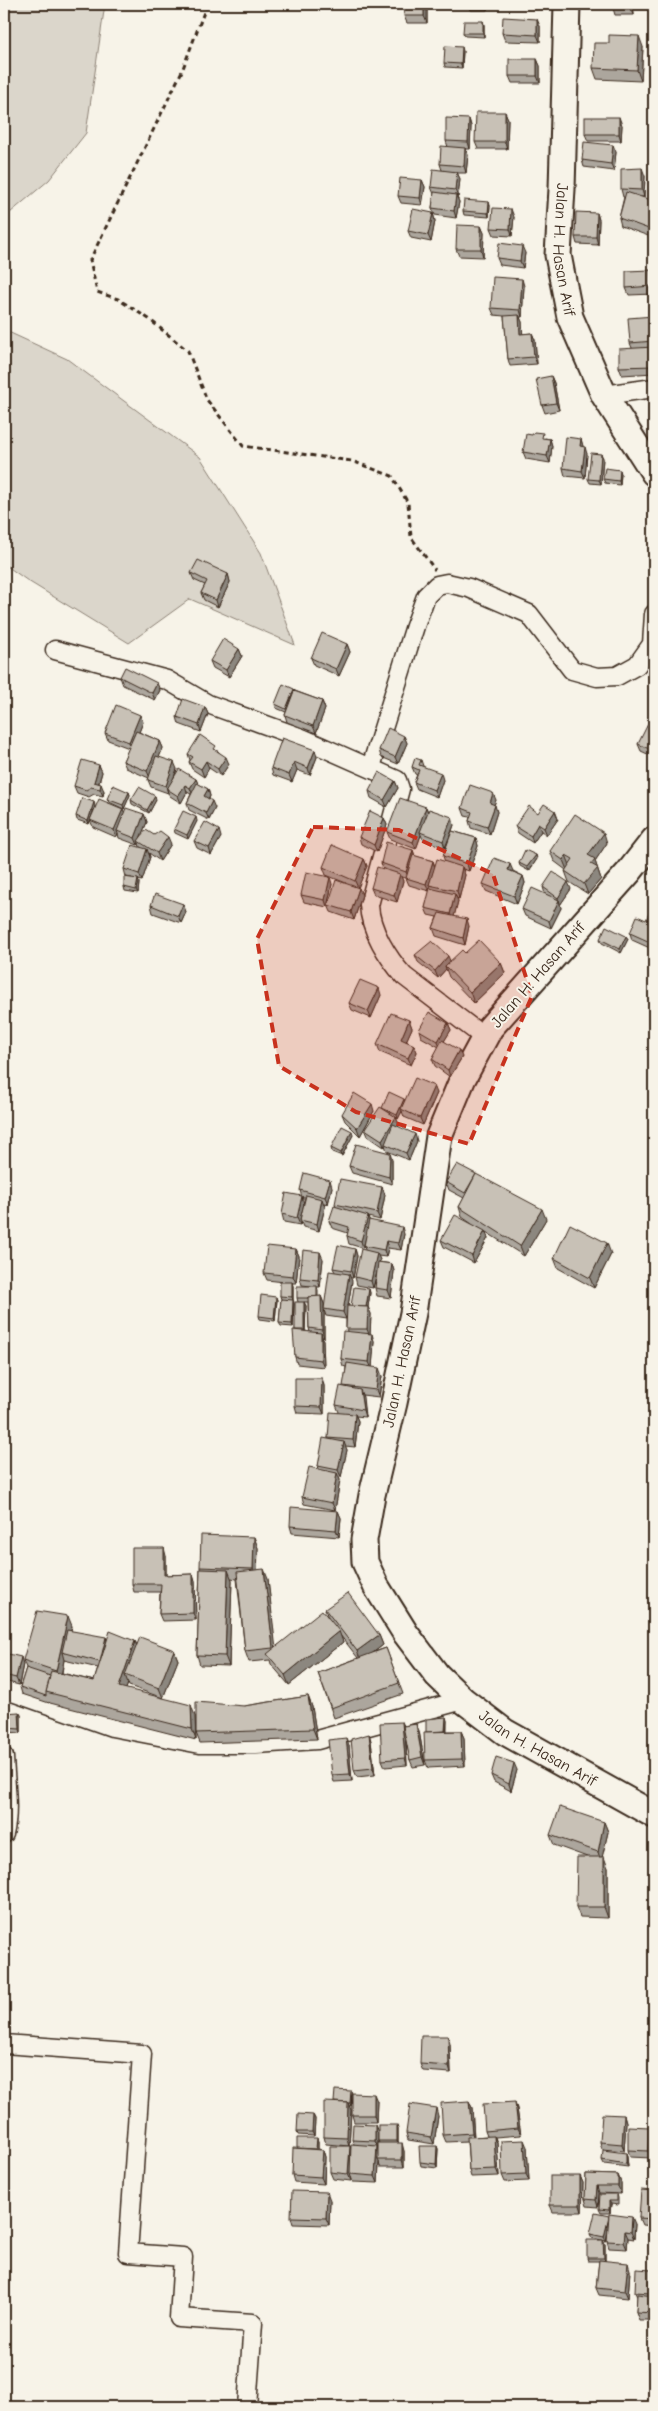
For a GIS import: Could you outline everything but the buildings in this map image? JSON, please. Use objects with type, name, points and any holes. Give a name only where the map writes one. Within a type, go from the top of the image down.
[{"type":"main road","name":"Jalan H. Hasan Arif","points":[[567,4],[562,189],[558,255],[570,317],[604,395],[654,473]]},
{"type":"main road","name":"Jalan H. Hasan Arif","points":[[654,840],[629,872],[490,1028],[463,1078],[439,1136],[413,1313],[372,1495],[364,1540],[365,1562],[376,1586],[411,1641],[437,1675],[463,1700],[505,1732],[654,1815]]},
{"type":"street","points":[[604,395],[654,388]]},
{"type":"street","points":[[371,768],[426,596],[438,585],[447,583],[470,588],[529,614],[572,670],[597,677],[617,676],[637,665],[652,644],[654,614]]},
{"type":"street","points":[[55,650],[167,680],[208,704],[302,738],[392,776],[400,785],[400,789],[372,891],[370,915],[373,927],[396,967],[404,976],[485,1038]]},
{"type":"street","points":[[4,1689],[112,1727],[200,1744],[256,1744],[317,1740],[463,1700]]},
{"type":"street","points":[[4,1758],[6,1791],[6,1826],[4,1834]]},
{"type":"street","points":[[4,2044],[142,2054],[128,2253],[184,2257],[179,2318],[253,2323],[248,2407]]},
{"type":"path","points":[[207,4],[182,72],[90,260],[97,292],[118,300],[149,319],[188,351],[207,400],[243,446],[352,462],[392,476],[408,503],[411,538],[447,583]]},
{"type":"highlighted area","points":[[313,827],[399,830],[493,874],[532,996],[469,1144],[356,1112],[279,1066],[257,939]]},
{"type":"shaded area","points":[[4,4],[105,4],[86,133],[49,180],[4,218]]},
{"type":"shaded area","points":[[4,330],[67,359],[200,457],[261,553],[295,645],[190,599],[129,643],[28,581],[4,564]]}]
